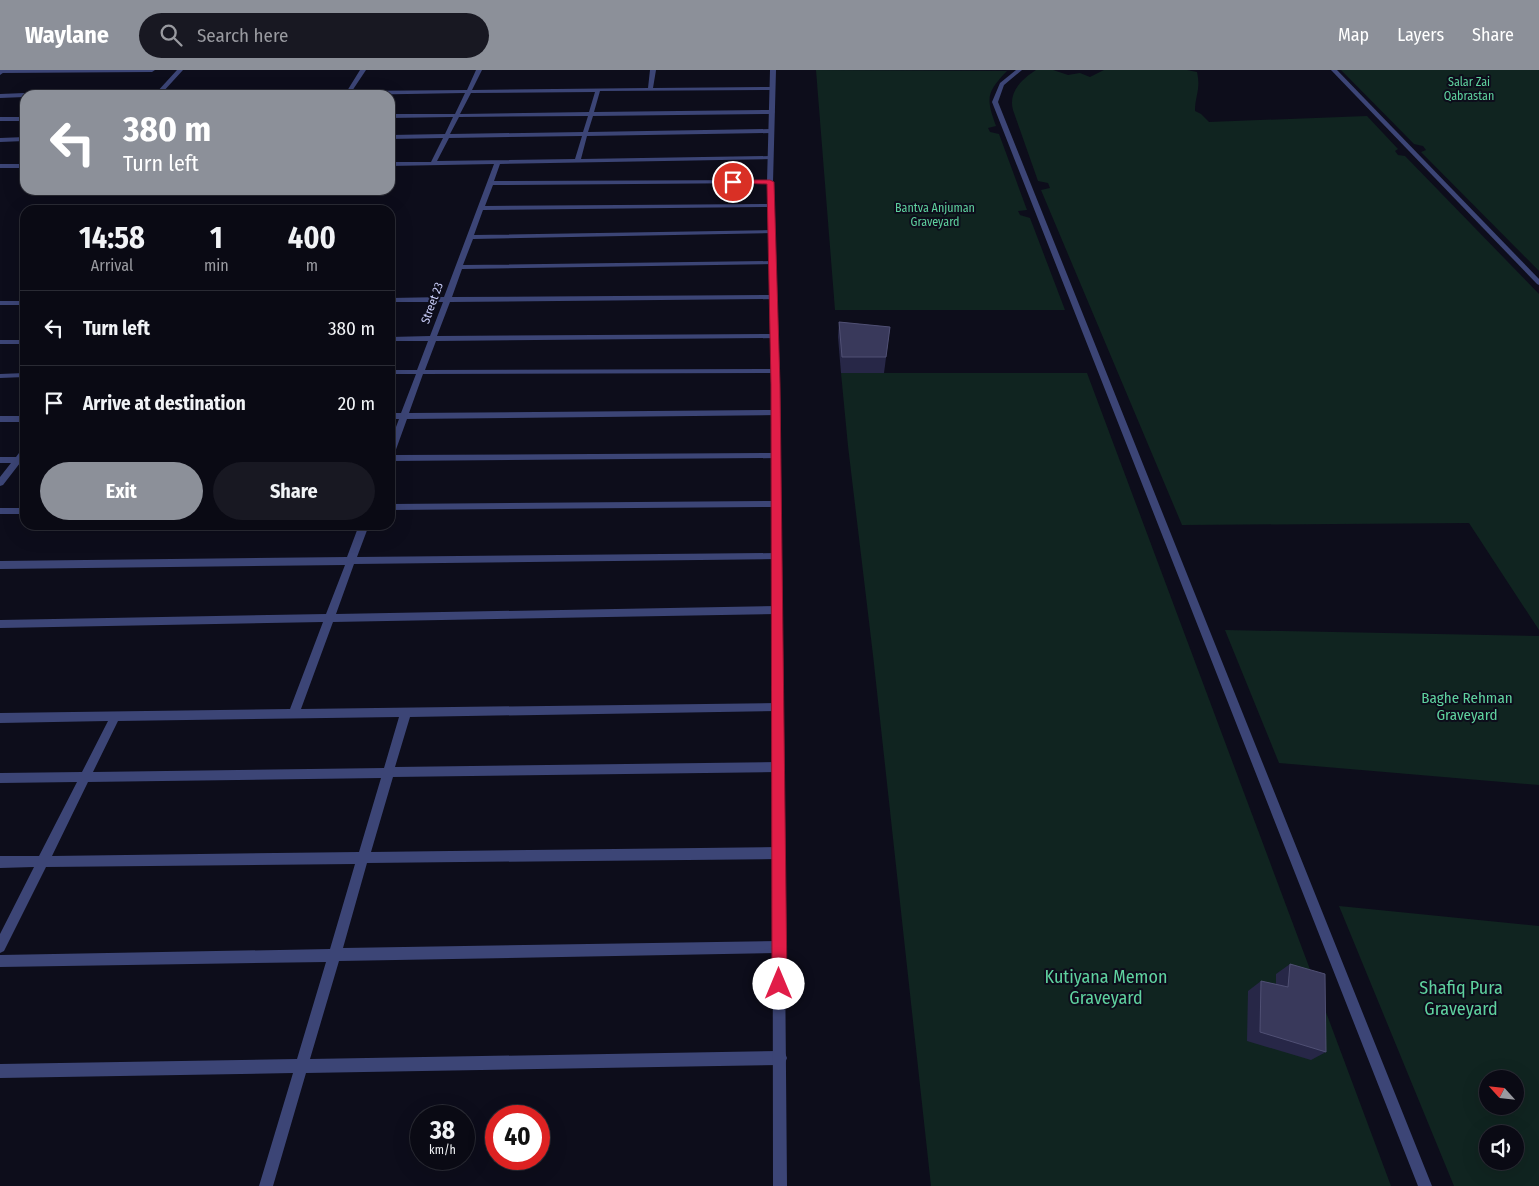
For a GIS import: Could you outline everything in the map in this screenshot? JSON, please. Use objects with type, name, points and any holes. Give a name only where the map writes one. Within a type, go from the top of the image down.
[{"type":"street","points":[[2,72],[152,70]]},
{"type":"street","points":[[162,90],[180,70]]},
{"type":"street","points":[[350,90],[363,70]]},
{"type":"street","points":[[433,164],[479,70]]},
{"type":"street","points":[[650,90],[653,70]]},
{"type":"street","points":[[773,70],[770,182],[776,371],[780,1186]]},
{"type":"street","points":[[1019,70],[1002,84],[995,102],[1425,1186]]},
{"type":"street","points":[[1334,70],[1539,284]]},
{"type":"street","points":[[395,93],[772,88]]},
{"type":"street","points":[[577,161],[598,90]]},
{"type":"street","points":[[0,96],[20,96]]},
{"type":"street","points":[[395,116],[772,112]]},
{"type":"street","points":[[0,119],[20,119]]},
{"type":"street","points":[[395,137],[771,132]]},
{"type":"street","points":[[0,140],[20,139]]},
{"type":"street","points":[[395,164],[770,158]]},
{"type":"street","name":"Street 23","points":[[395,440],[498,162]]},
{"type":"street","points":[[0,166],[20,166]]},
{"type":"street","points":[[490,183],[770,182]]},
{"type":"street","points":[[480,208],[771,206]]},
{"type":"street","points":[[470,237],[772,232]]},
{"type":"street","points":[[459,267],[773,262]]},
{"type":"street","points":[[395,300],[774,297]]},
{"type":"street","points":[[0,304],[20,303]]},
{"type":"street","points":[[395,339],[775,336]]},
{"type":"street","points":[[0,342],[20,342]]},
{"type":"street","points":[[395,372],[776,371]]},
{"type":"street","points":[[0,376],[20,375]]},
{"type":"street","points":[[395,416],[776,413]]},
{"type":"street","points":[[0,419],[20,419]]},
{"type":"street","points":[[395,458],[776,456]]},
{"type":"street","points":[[0,460],[20,460]]},
{"type":"street","points":[[0,483],[20,461]]},
{"type":"street","points":[[395,507],[777,504]]},
{"type":"street","points":[[0,511],[20,511]]},
{"type":"street","points":[[294,714],[362,530]]},
{"type":"street","points":[[0,565],[777,556]]},
{"type":"street","points":[[0,624],[777,610]]},
{"type":"street","points":[[0,718],[778,707]]},
{"type":"street","points":[[266,1186],[406,713]]},
{"type":"street","points":[[0,947],[115,717]]},
{"type":"street","points":[[0,778],[778,767]]},
{"type":"street","points":[[0,862],[779,853]]},
{"type":"street","points":[[0,961],[779,947]]},
{"type":"street","points":[[0,1071],[780,1058]]},
{"type":"green space","name":"Bantva Anjuman Graveyard","points":[[816,70],[1007,71],[995,85],[990,96],[991,109],[996,126],[988,128],[990,132],[999,134],[1027,210],[1018,211],[1020,215],[1030,218],[1065,310],[835,310]]},
{"type":"green space","points":[[1036,70],[1053,70],[1068,75],[1080,73],[1090,77],[1104,70],[1187,70],[1197,72],[1198,88],[1195,111],[1209,122],[1367,116],[1398,149],[1395,151],[1398,155],[1405,156],[1539,294],[1539,630],[1469,523],[1182,525],[1041,190],[1050,188],[1048,183],[1038,181],[1013,110],[1014,92],[1021,82]]},
{"type":"green space","name":"Salar Zai Qabrastan","points":[[1341,70],[1539,70],[1539,271],[1421,152],[1426,150],[1423,146],[1414,144]]},
{"type":"green space","name":"Kutiyana Memon Graveyard","points":[[841,373],[1087,373],[1391,1186],[931,1186]]},
{"type":"green space","name":"Baghe Rehman Graveyard","points":[[1225,630],[1539,636],[1539,785],[1279,763]]},
{"type":"green space","name":"Shafiq Pura Graveyard","points":[[1339,906],[1539,926],[1539,1186],[1454,1186]]},
{"type":"building","points":[[839,322],[890,327],[886,357],[842,357]]},
{"type":"building","points":[[1290,964],[1325,974],[1326,1052],[1260,1032],[1261,981],[1288,987]]},
{"type":"route","points":[[733,182],[770,182],[776,385],[779,984]]}]
